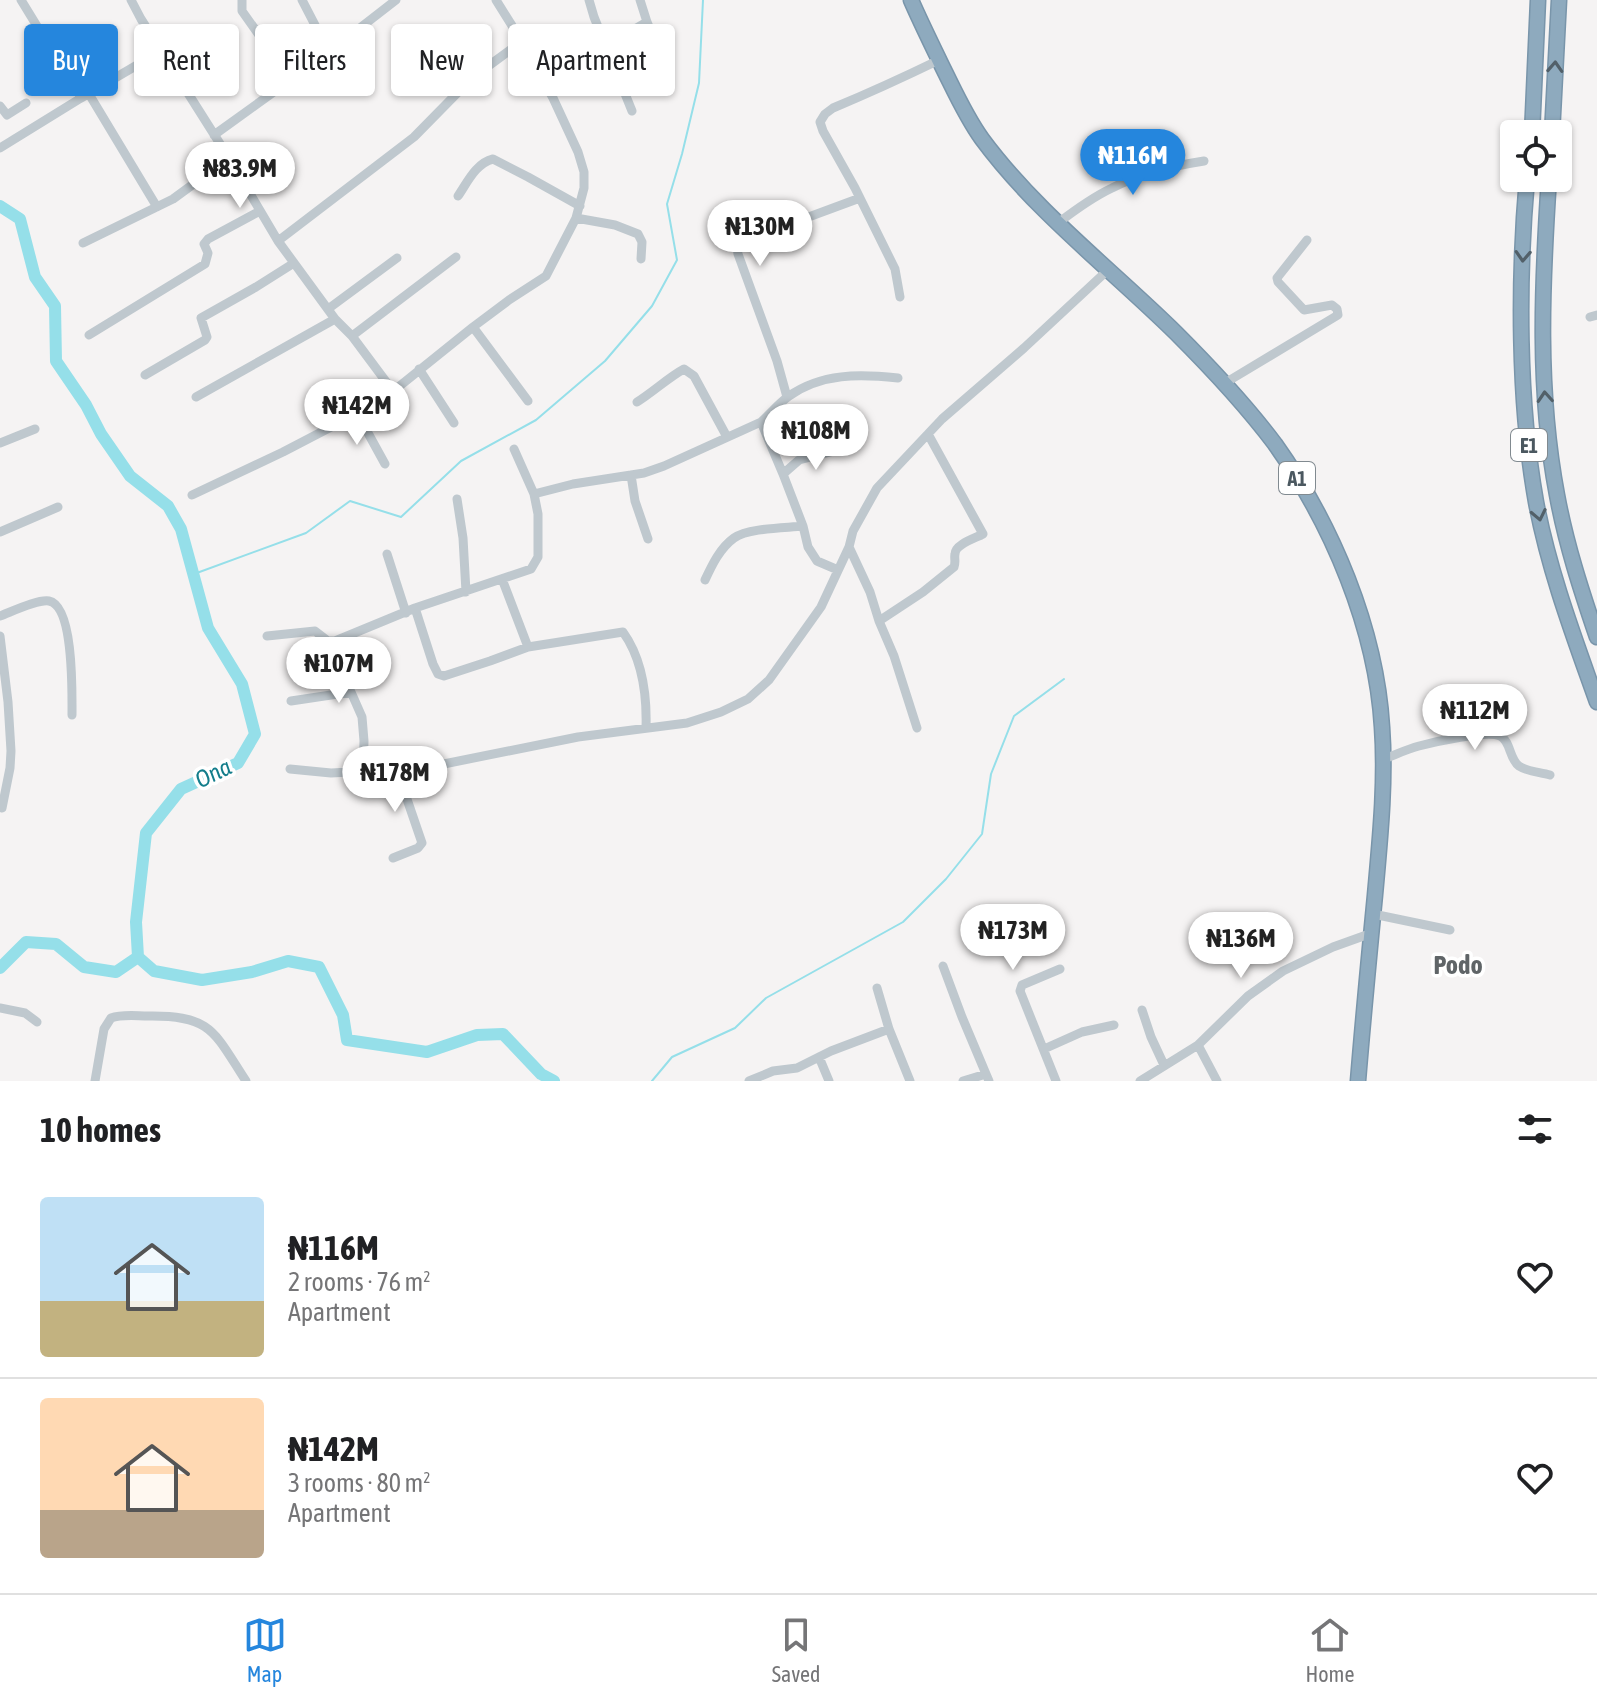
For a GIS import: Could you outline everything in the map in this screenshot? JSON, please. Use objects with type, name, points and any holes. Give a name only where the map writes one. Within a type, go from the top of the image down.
[{"type":"highway","name":"A1","points":[[911,0],[979,135],[1058,223],[1225,383],[1292,470],[1345,574],[1371,650],[1379,695],[1384,759],[1358,1081]]},
{"type":"highway","points":[[1533,120],[1538,0]]},
{"type":"highway","points":[[1553,120],[1559,0]]},
{"type":"highway","name":"E1","points":[[1526,192],[1522,321],[1532,476],[1551,564],[1597,702]]},
{"type":"highway","name":"E1","points":[[1548,192],[1542,325],[1545,402],[1562,518],[1582,596],[1597,637]]},
{"type":"street","points":[[21,0],[37,24]]},
{"type":"street","points":[[131,0],[145,24]]},
{"type":"street","points":[[242,0],[242,11],[255,29]]},
{"type":"street","points":[[302,0],[314,24]]},
{"type":"street","points":[[360,24],[382,4],[396,0]]},
{"type":"street","points":[[496,0],[510,24]]},
{"type":"street","points":[[589,0],[598,24]]},
{"type":"street","points":[[640,0],[647,22],[644,24]]},
{"type":"street","points":[[278,241],[414,137],[472,78],[508,52]]},
{"type":"street","points":[[900,297],[895,269],[820,122],[833,108],[892,84],[939,60]]},
{"type":"street","points":[[0,148],[85,96],[157,207]]},
{"type":"street","points":[[189,96],[278,241],[393,391]]},
{"type":"street","points":[[214,135],[268,96]]},
{"type":"street","points":[[192,495],[381,401],[473,327],[546,276],[576,218],[584,188],[584,172],[578,152],[551,96]]},
{"type":"street","points":[[626,96],[632,111]]},
{"type":"street","points":[[0,106],[7,115],[26,103]]},
{"type":"street","points":[[83,243],[173,199],[229,158]]},
{"type":"street","points":[[458,196],[480,164],[493,159],[580,206]]},
{"type":"street","points":[[1058,223],[1109,189],[1138,176],[1204,161]]},
{"type":"street","points":[[787,397],[737,247],[741,242],[860,198]]},
{"type":"street","points":[[89,335],[205,264],[208,253],[204,244],[208,239],[260,211]]},
{"type":"street","points":[[576,218],[615,225],[638,234],[642,242],[641,259]]},
{"type":"street","points":[[1225,383],[1338,315],[1332,305],[1300,309],[1278,282],[1278,275],[1307,240]]},
{"type":"street","points":[[352,336],[456,257]]},
{"type":"street","points":[[328,309],[397,258]]},
{"type":"street","points":[[145,375],[205,340],[207,337],[201,318],[294,263]]},
{"type":"street","points":[[290,769],[331,773],[424,768],[578,737],[687,723],[748,699],[769,680],[821,607],[849,547],[853,531],[877,488],[942,419],[1109,269]]},
{"type":"street","points":[[196,397],[335,319]]},
{"type":"street","points":[[473,327],[528,401]]},
{"type":"street","points":[[419,369],[454,423]]},
{"type":"street","points":[[637,402],[684,369],[694,376],[727,437]]},
{"type":"street","points":[[534,494],[573,484],[644,473],[664,466],[761,422],[787,397],[814,381],[850,375],[898,378]]},
{"type":"street","points":[[357,413],[385,464]]},
{"type":"street","points":[[761,422],[803,526],[808,547],[817,561],[838,570]]},
{"type":"street","points":[[0,443],[35,429]]},
{"type":"street","points":[[879,621],[957,565],[957,548],[983,534],[928,434]]},
{"type":"street","points":[[328,641],[531,569],[538,557],[538,514],[534,494],[514,449]]},
{"type":"street","points":[[783,474],[799,460],[838,450]]},
{"type":"street","points":[[631,475],[635,501],[648,539]]},
{"type":"street","points":[[457,499],[466,592]]},
{"type":"street","points":[[0,532],[58,507]]},
{"type":"street","points":[[705,580],[714,561],[736,537],[745,533],[803,526]]},
{"type":"street","points":[[849,547],[870,592],[917,728]]},
{"type":"street","points":[[387,554],[438,674],[444,676],[528,647],[623,632],[635,654],[645,688],[646,728]]},
{"type":"street","points":[[502,579],[528,647]]},
{"type":"street","points":[[0,616],[40,602],[50,601],[58,607],[71,654],[72,715]]},
{"type":"street","points":[[267,636],[315,631],[328,641],[331,658],[362,717],[363,771]]},
{"type":"street","points":[[0,636],[9,710],[4,733],[10,768],[2,808]]},
{"type":"street","points":[[291,701],[351,692]]},
{"type":"street","points":[[1384,759],[1419,746],[1469,736],[1499,736],[1506,741],[1512,760],[1523,769],[1550,775]]},
{"type":"street","points":[[393,858],[418,848],[422,843],[397,770]]},
{"type":"street","points":[[1373,914],[1450,930]]},
{"type":"street","points":[[1140,1081],[1198,1045],[1248,996],[1283,971],[1333,947],[1372,933]]},
{"type":"street","points":[[943,966],[988,1077],[963,1081]]},
{"type":"street","points":[[1056,1081],[1020,991],[1022,985],[1060,969]]},
{"type":"street","points":[[877,988],[889,1029],[910,1081]]},
{"type":"street","points":[[0,1008],[25,1013],[37,1022]]},
{"type":"street","points":[[1142,1010],[1164,1065]]},
{"type":"street","points":[[95,1081],[104,1029],[111,1018],[121,1016],[172,1016],[201,1024],[215,1033],[246,1081]]},
{"type":"street","points":[[1044,1049],[1082,1032],[1114,1025]]},
{"type":"street","points":[[749,1081],[773,1071],[797,1068],[889,1029]]},
{"type":"street","points":[[1198,1045],[1217,1081]]},
{"type":"street","points":[[819,1057],[829,1081]]},
{"type":"street","points":[[232,1081],[239,1071]]},
{"type":"waterway","points":[[194,574],[306,533],[350,501],[401,517],[461,461],[536,420],[605,361],[652,306],[677,260],[667,204],[699,83],[703,0]]},
{"type":"waterway","name":"Ona","points":[[0,206],[20,219],[35,277],[55,306],[56,361],[130,476],[168,506],[181,529],[208,628],[242,684],[255,734],[238,763],[181,789],[146,833],[136,922],[138,957],[154,971],[202,980],[252,972],[288,961],[319,967],[343,1015],[347,1040],[427,1052],[477,1035],[503,1034],[541,1074],[554,1081]]},
{"type":"waterway","points":[[652,1081],[672,1057],[735,1028],[766,998],[903,922],[946,879],[982,834],[991,774],[1014,716],[1064,679]]},
{"type":"waterway","points":[[0,968],[26,942],[56,944],[84,967],[116,972],[138,957]]},
{"type":"district","name":"Podo","points":[[1458,965]]}]
